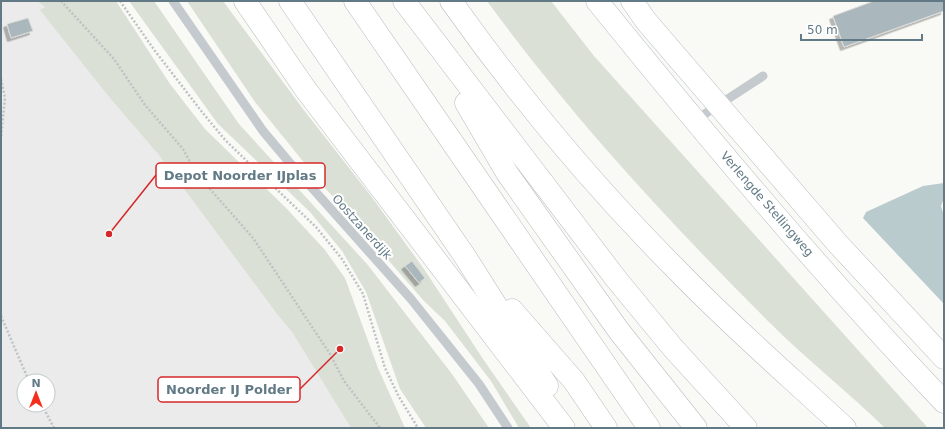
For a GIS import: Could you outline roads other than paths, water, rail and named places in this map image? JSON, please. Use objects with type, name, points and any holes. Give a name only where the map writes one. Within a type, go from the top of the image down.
[{"type":"main road","points":[[245,1],[306,90],[564,428]]},
{"type":"main road","points":[[290,1],[466,258],[573,428]]},
{"type":"main road","points":[[355,1],[649,428]]},
{"type":"main road","points":[[404,1],[419,23],[617,280],[673,348],[746,428]]},
{"type":"main road","points":[[451,1],[550,129],[617,206],[678,272],[845,428]]},
{"type":"main road","name":"Verlengde Stellingweg","points":[[597,1],[694,121],[832,278],[944,402]]},
{"type":"main road","points":[[632,1],[646,20],[838,244],[944,358]]},
{"type":"main road","points":[[419,23],[507,173],[619,331],[696,428]]},
{"type":"main road","points":[[466,258],[574,381],[606,428]]},
{"type":"lane","name":"Oostzanerdijk","points":[[173,1],[263,131],[412,299],[480,384],[508,428]]},
{"type":"lane","points":[[694,121],[763,76]]},
{"type":"place","name":"Depot Noorder IJplas","points":[[109,234]]},
{"type":"place","name":"Noorder IJ Polder","points":[[340,349]]}]
